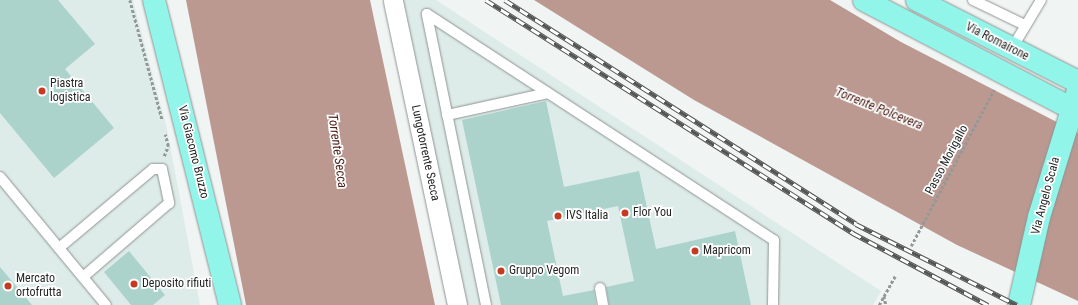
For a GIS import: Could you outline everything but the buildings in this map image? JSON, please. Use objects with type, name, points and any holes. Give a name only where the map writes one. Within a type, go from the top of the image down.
[{"type":"main road","name":"Via Giacomo Bruzzo","points":[[154,0],[230,305]]},
{"type":"main road","points":[[864,0],[1075,103]]},
{"type":"main road","name":"Via Romairone","points":[[917,0],[1011,50],[1078,82]]},
{"type":"main road","name":"Via Angelo Scala","points":[[1019,305],[1075,103]]},
{"type":"street","name":"Lungotorrente Secca","points":[[393,0],[457,305]]},
{"type":"lane","points":[[973,0],[1025,25]]},
{"type":"lane","points":[[1011,50],[1041,0]]},
{"type":"lane","points":[[486,305],[427,14],[774,240],[773,305]]},
{"type":"lane","points":[[447,115],[548,93]]},
{"type":"lane","points":[[58,248],[158,168],[162,169],[169,203],[83,277]]},
{"type":"lane","points":[[0,177],[106,305]]},
{"type":"lane","points":[[600,288],[603,305]]},
{"type":"path","points":[[130,0],[163,124]]},
{"type":"path","name":"Passo Morigallo","points":[[911,246],[998,83]]},
{"type":"path","points":[[158,168],[168,146],[165,131]]},
{"type":"path","points":[[879,305],[895,276]]},
{"type":"path","points":[[884,296],[886,305]]},
{"type":"shaded area","points":[[0,0],[133,0],[167,129],[200,305],[0,305]]},
{"type":"shaded area","points":[[402,0],[436,0],[881,291],[873,305],[464,305]]},
{"type":"water","name":"Torrente Secca","points":[[186,0],[370,0],[435,305],[246,305]]},
{"type":"water","name":"Torrente Polcevera","points":[[534,0],[830,0],[901,42],[1078,133],[1078,301],[957,245],[694,100]]},
{"type":"railway","points":[[486,0],[853,233],[988,305]]},
{"type":"railway","points":[[505,0],[856,224],[1017,305]]},
{"type":"place","name":"Piastra logistica","points":[[42,91]]},
{"type":"place","name":"Flor You","points":[[625,213]]},
{"type":"place","name":"IVS Italia","points":[[558,216]]},
{"type":"place","name":"Mapricom","points":[[695,251]]},
{"type":"place","name":"Gruppo Vegom","points":[[501,271]]},
{"type":"place","name":"Deposito rifiuti","points":[[134,284]]},
{"type":"place","name":"Mercato ortofrutta","points":[[8,286]]}]
